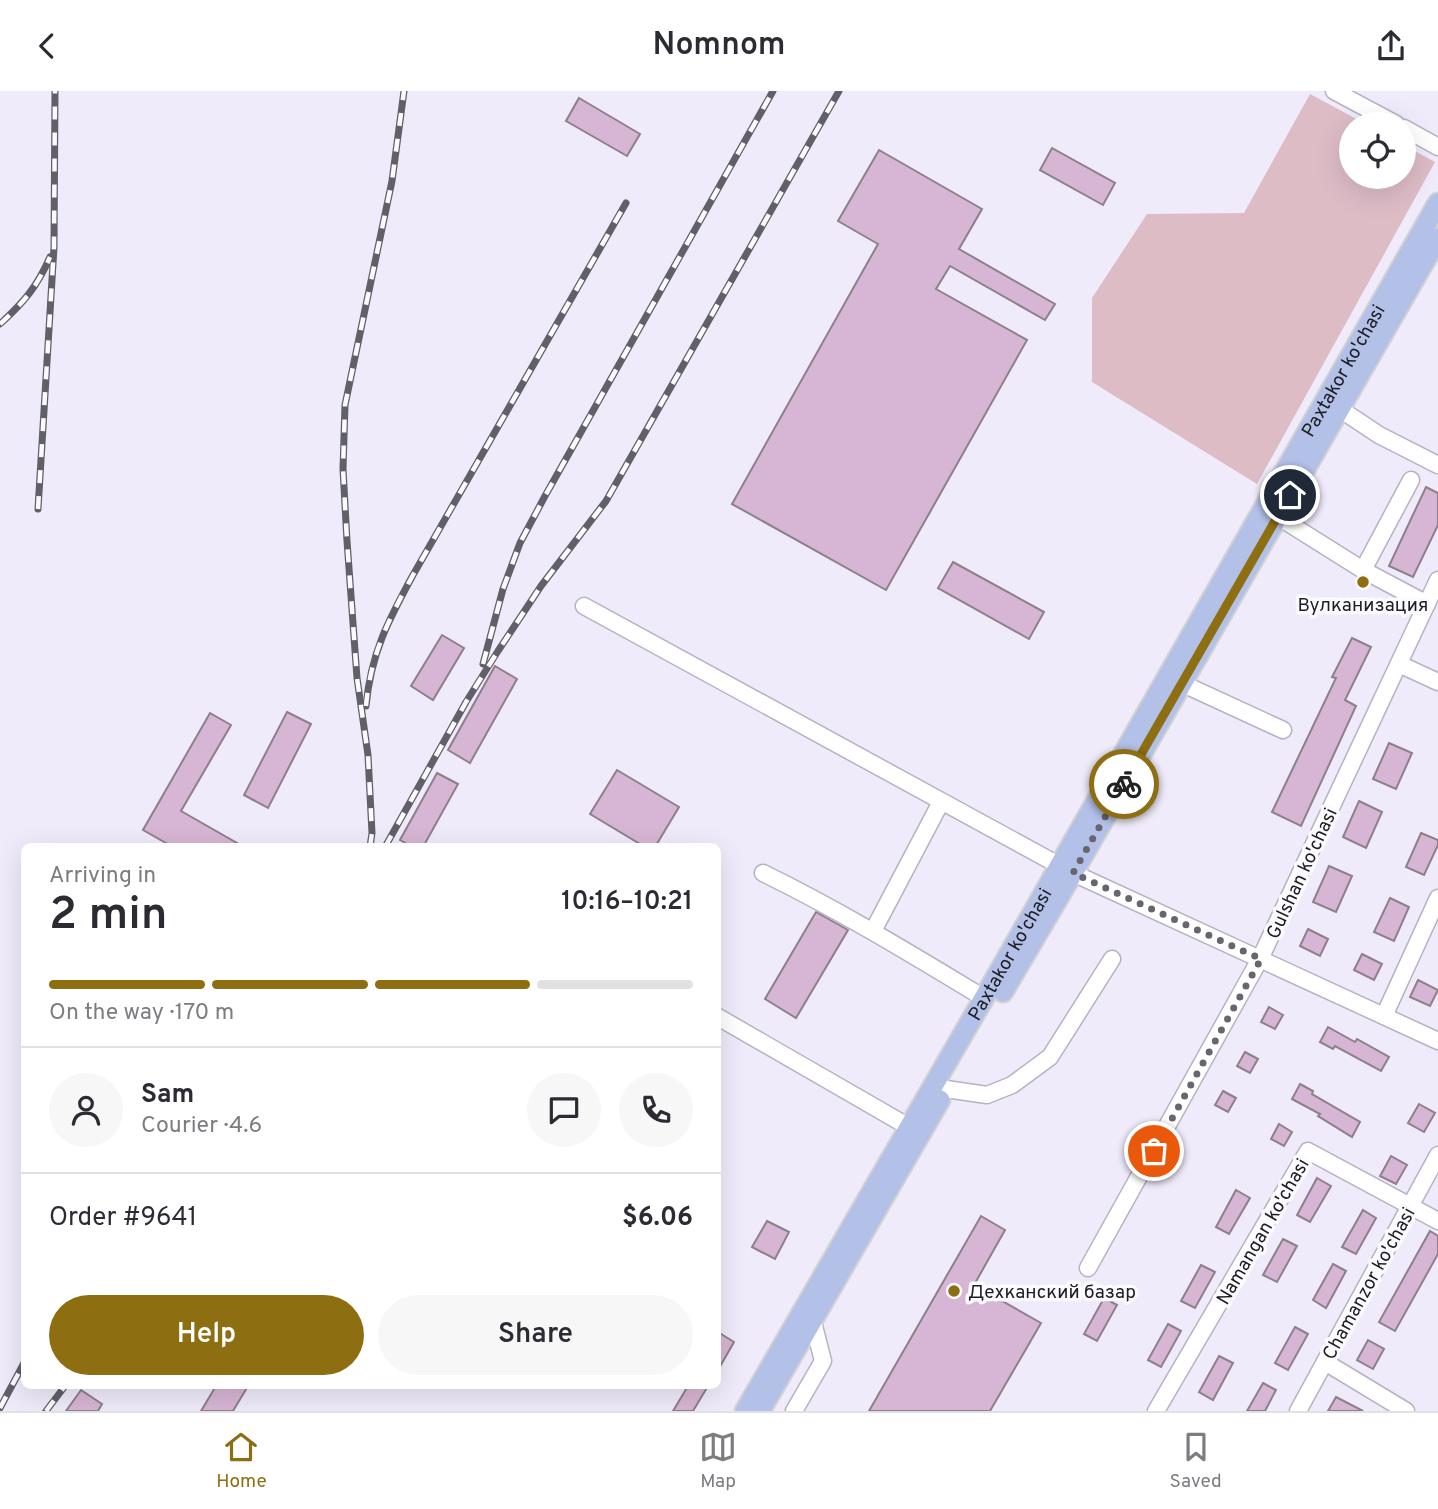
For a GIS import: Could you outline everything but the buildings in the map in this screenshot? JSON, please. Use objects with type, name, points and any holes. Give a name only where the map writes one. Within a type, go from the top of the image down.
[{"type":"main road","name":"Paxtakor ko'chasi","points":[[760,1411],[946,1089],[1438,203]]},
{"type":"main road","name":"Paxtakor ko'chasi","points":[[745,1411],[984,997],[1181,683],[1438,238]]},
{"type":"street","points":[[1334,91],[1373,112]]},
{"type":"street","points":[[1416,134],[1438,146]]},
{"type":"street","points":[[1340,409],[1379,435],[1438,465]]},
{"type":"street","points":[[1363,571],[1411,480]]},
{"type":"street","points":[[1277,516],[1363,571],[1427,604]]},
{"type":"street","name":"Gulshan ko'chasi","points":[[1088,1268],[1261,959],[1438,580]]},
{"type":"street","points":[[584,606],[1066,870],[1438,1041]]},
{"type":"street","points":[[1399,664],[1438,682]]},
{"type":"street","points":[[1181,683],[1283,730]]},
{"type":"street","points":[[873,931],[941,802]]},
{"type":"street","points":[[763,873],[810,895],[984,997]]},
{"type":"street","points":[[1384,1016],[1438,898]]},
{"type":"street","points":[[946,1089],[987,1095],[1012,1085],[1050,1057],[1112,959]]},
{"type":"street","points":[[721,1019],[909,1127]]},
{"type":"street","name":"Namangan ko'chasi","points":[[1156,1411],[1308,1151],[1411,1205]]},
{"type":"street","name":"Chamanzor ko'chasi","points":[[1298,1411],[1438,1155]]},
{"type":"street","points":[[1411,1205],[1438,1221]]},
{"type":"street","points":[[794,1411],[823,1361],[813,1322]]},
{"type":"street","points":[[1325,1362],[1406,1411]]},
{"type":"shaded area","points":[[1310,94],[1344,112],[1339,112],[1339,189],[1416,189],[1416,152],[1435,162],[1257,484],[1092,382],[1092,298],[1147,214],[1244,213]]},
{"type":"railway","points":[[38,509],[54,247],[55,91]]},
{"type":"railway","points":[[371,843],[368,755],[357,678],[347,541],[343,469],[345,405],[392,181],[404,91]]},
{"type":"railway","points":[[483,664],[503,589],[520,543],[773,91]]},
{"type":"railway","points":[[387,843],[466,702],[498,651],[541,586],[606,501],[839,91]]},
{"type":"railway","points":[[366,706],[376,653],[396,607],[626,203]]},
{"type":"railway","points":[[0,324],[29,293],[50,257]]},
{"type":"railway","points":[[0,1408],[21,1369]]},
{"type":"railway","points":[[46,1411],[63,1389]]},
{"type":"way so far","points":[[1124,784],[1073,873],[1261,959],[1154,1151]]},
{"type":"place","name":"Вулканизация","points":[[1363,582]]},
{"type":"place","name":"Дехканский базар","points":[[954,1291]]},
{"type":"route","points":[[1124,784],[1290,495]]}]
